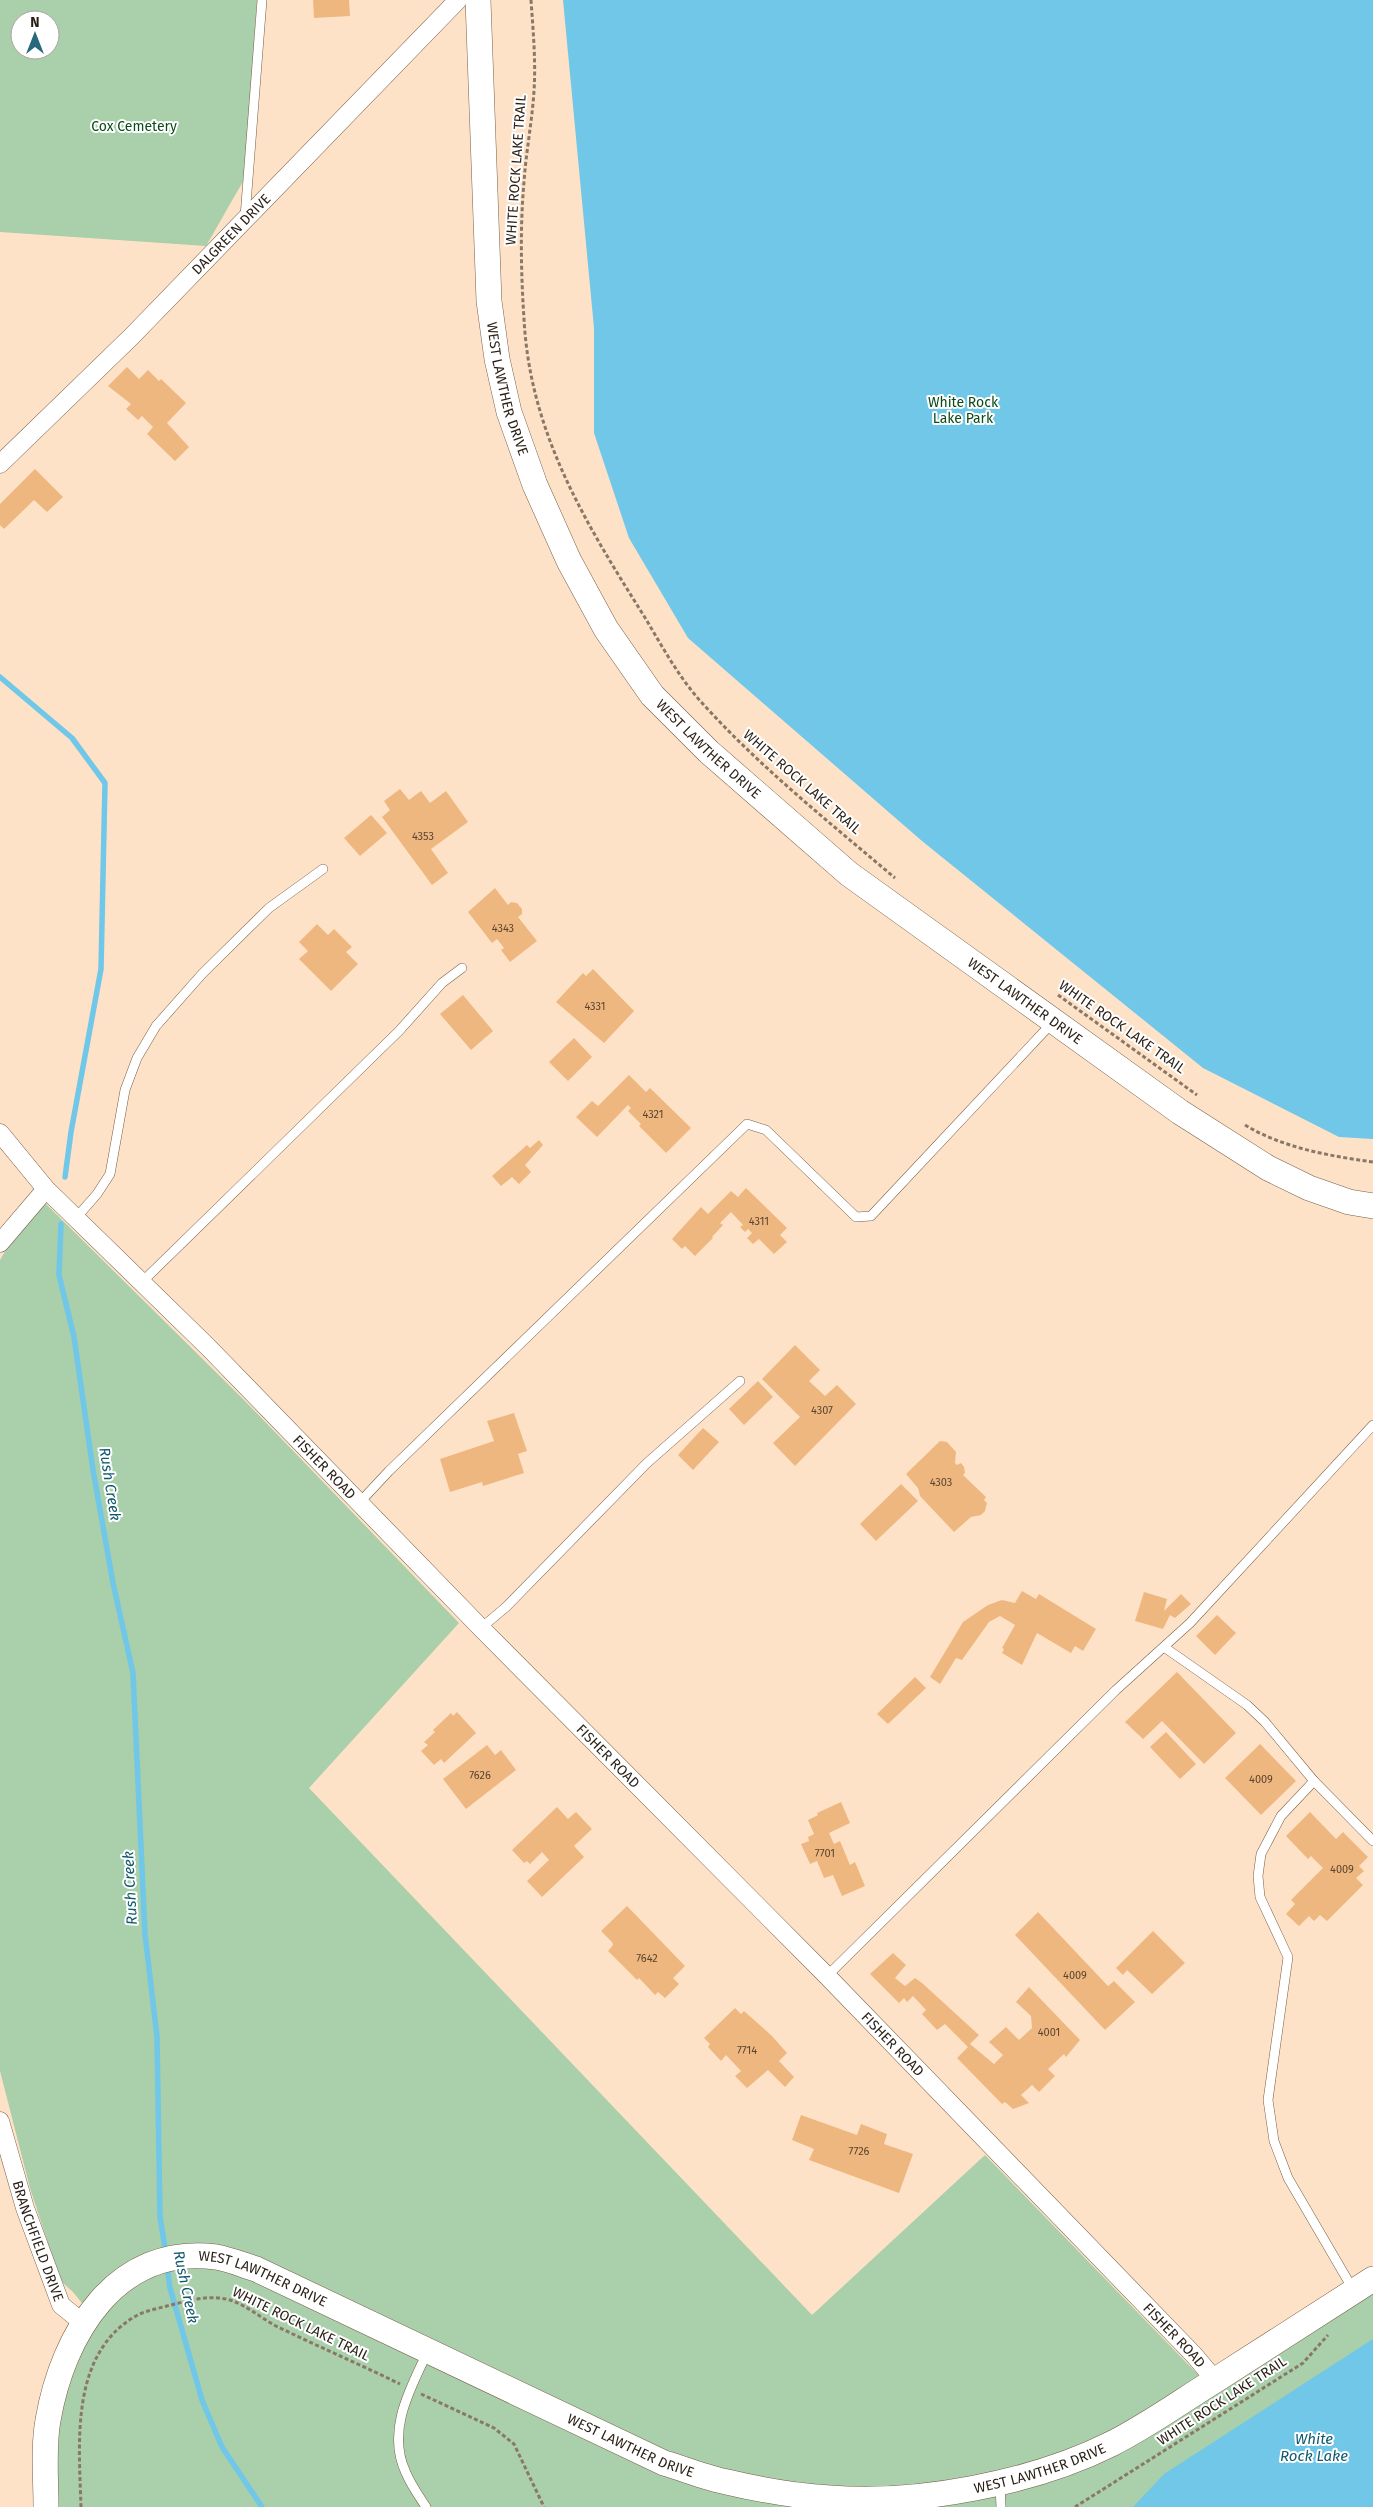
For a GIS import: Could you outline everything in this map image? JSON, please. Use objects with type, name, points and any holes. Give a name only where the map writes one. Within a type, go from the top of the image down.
[{"type":"street","name":"DALGREEN DRIVE","points":[[0,464],[244,222],[458,0]]},
{"type":"street","name":"WEST LAWTHER DRIVE","points":[[478,0],[489,301],[497,360],[512,420],[535,485],[569,561],[606,629],[652,694],[709,752],[849,874],[1180,1112],[1268,1168],[1309,1188],[1349,1202],[1373,1206]]},
{"type":"street","name":"FISHER ROAD","points":[[0,1133],[46,1189],[142,1282],[360,1502],[481,1628],[827,1976],[1194,2355],[1215,2380]]},
{"type":"street","points":[[0,1243],[46,1189]]},
{"type":"street","name":"BRANCHFIELD DRIVE","points":[[0,2121],[25,2208],[61,2305],[83,2322]]},
{"type":"street","name":"WEST LAWTHER DRIVE","points":[[46,2507],[47,2422],[55,2383],[66,2355],[83,2322],[101,2298],[122,2278],[153,2263],[178,2257],[217,2257],[256,2269],[664,2463],[724,2482],[803,2495],[874,2499],[934,2494],[1000,2482],[1054,2468],[1111,2444],[1364,2285]]},
{"type":"lane","points":[[244,222],[262,0]]},
{"type":"lane","points":[[76,1218],[97,1194],[110,1174],[125,1090],[137,1058],[156,1026],[202,974],[269,908],[322,869]]},
{"type":"lane","points":[[142,1282],[379,1051],[442,983],[462,968]]},
{"type":"lane","points":[[360,1502],[389,1470],[748,1124],[766,1130],[856,1217],[871,1216],[1054,1022]]},
{"type":"lane","points":[[481,1628],[506,1607],[647,1463],[740,1381]]},
{"type":"lane","points":[[827,1976],[1116,1690],[1190,1623],[1373,1425]]},
{"type":"lane","points":[[1164,1647],[1247,1705],[1265,1722],[1314,1781],[1373,1842]]},
{"type":"lane","points":[[1314,1781],[1281,1816],[1261,1854],[1258,1876],[1260,1897],[1288,1957],[1268,2100],[1274,2141],[1288,2178],[1364,2285]]},
{"type":"lane","points":[[426,2507],[405,2472],[398,2446],[398,2423],[410,2388],[428,2351]]},
{"type":"lane","points":[[1000,2482],[1001,2507]]},
{"type":"path","name":"WHITE ROCK LAKE TRAIL","points":[[531,0],[534,90],[522,216],[524,322],[530,380],[545,429],[563,474],[596,539],[686,683],[701,702],[749,753],[903,884]]},
{"type":"path","name":"WHITE ROCK LAKE TRAIL","points":[[1053,991],[1199,1096]]},
{"type":"path","points":[[1243,1124],[1292,1146],[1333,1157],[1373,1162]]},
{"type":"path","name":"WHITE ROCK LAKE TRAIL","points":[[81,2507],[81,2425],[84,2396],[90,2371],[103,2346],[120,2327],[136,2316],[204,2297],[232,2300],[275,2325],[397,2382]]},
{"type":"path","name":"WHITE ROCK LAKE TRAIL","points":[[1076,2507],[1303,2363],[1313,2355],[1330,2333]]},
{"type":"path","points":[[419,2393],[494,2428],[514,2444],[544,2507]]},
{"type":"green space","name":"Cox Cemetery","points":[[0,0],[257,0],[245,178],[206,246],[0,232]]},
{"type":"green space","points":[[46,1204],[245,1401],[459,1623],[309,1788],[812,2315],[985,2155],[1212,2389],[1373,2290],[1373,2507],[52,2507],[57,2409],[94,2318],[73,2292],[63,2283],[58,2274],[30,2188],[0,2071],[0,1260],[21,1230]]},
{"type":"water","name":"White Rock Lake Park","points":[[563,0],[1373,0],[1373,1139],[1339,1137],[1203,1068],[922,841],[688,638],[629,538],[594,433],[594,328]]},
{"type":"water","name":"White Rock Lake","points":[[1373,2339],[1373,2507],[1133,2507],[1164,2474]]},
{"type":"building","points":[[313,0],[349,0],[350,16],[314,18]]},
{"type":"building","points":[[127,367],[139,379],[148,370],[159,381],[161,379],[186,403],[167,423],[189,447],[175,461],[147,434],[153,427],[142,416],[138,420],[126,409],[131,404],[108,386]]},
{"type":"building","points":[[35,469],[63,497],[47,512],[34,500],[4,529],[0,525],[0,504]]},
{"type":"building","points":[[400,789],[409,800],[421,791],[430,803],[446,791],[468,822],[431,849],[448,873],[432,885],[382,817],[390,810],[384,801]]},
{"type":"building","points":[[371,815],[387,833],[360,856],[344,838]]},
{"type":"building","points":[[495,888],[508,905],[511,902],[517,903],[522,909],[522,914],[518,917],[537,941],[510,962],[501,950],[504,948],[497,939],[492,943],[468,912]]},
{"type":"building","points":[[317,924],[328,935],[334,929],[352,947],[346,952],[358,964],[331,991],[299,959],[308,951],[299,942]]},
{"type":"building","points":[[593,969],[634,1011],[604,1043],[556,1002],[583,973],[586,976]]},
{"type":"building","points":[[463,995],[493,1031],[471,1050],[440,1014]]},
{"type":"building","points":[[574,1038],[592,1057],[568,1081],[549,1062]]},
{"type":"building","points":[[629,1075],[646,1092],[650,1088],[691,1128],[666,1153],[639,1126],[641,1124],[628,1111],[631,1108],[628,1105],[597,1137],[576,1117],[592,1101],[598,1106]]},
{"type":"building","points":[[539,1140],[543,1145],[525,1165],[531,1172],[519,1184],[512,1177],[501,1186],[492,1176],[527,1145],[530,1148]]},
{"type":"building","points":[[746,1188],[787,1228],[780,1235],[787,1242],[774,1254],[759,1239],[753,1244],[747,1238],[752,1233],[748,1229],[745,1232],[740,1227],[743,1225],[731,1212],[720,1223],[723,1225],[713,1238],[695,1256],[685,1246],[682,1249],[672,1239],[701,1207],[708,1214],[731,1191],[738,1197]]},
{"type":"building","points":[[795,1345],[820,1370],[809,1381],[825,1396],[837,1385],[856,1404],[795,1466],[773,1443],[800,1417],[762,1379]]},
{"type":"building","points":[[758,1381],[773,1397],[744,1425],[729,1409]]},
{"type":"building","points":[[514,1413],[527,1451],[518,1454],[524,1473],[483,1486],[482,1482],[450,1492],[440,1459],[494,1441],[487,1421]]},
{"type":"building","points":[[703,1428],[719,1442],[693,1470],[678,1455]]},
{"type":"building","points":[[940,1441],[947,1442],[956,1452],[955,1463],[957,1465],[961,1463],[965,1473],[963,1475],[986,1497],[984,1500],[987,1503],[985,1511],[981,1515],[971,1517],[954,1532],[920,1496],[918,1488],[906,1474]]},
{"type":"building","points":[[901,1484],[918,1501],[876,1541],[860,1524]]},
{"type":"building","points":[[1022,1591],[1036,1599],[1039,1594],[1096,1629],[1083,1651],[1075,1646],[1071,1653],[1037,1633],[1022,1665],[1002,1653],[1004,1649],[1002,1648],[1015,1625],[1000,1616],[989,1622],[962,1660],[956,1658],[940,1684],[930,1677],[963,1622],[988,1605],[1002,1600],[1015,1603]]},
{"type":"building","points":[[1144,1592],[1167,1599],[1164,1611],[1181,1594],[1191,1604],[1175,1618],[1170,1615],[1163,1629],[1135,1621]]},
{"type":"building","points":[[1217,1615],[1236,1633],[1215,1655],[1196,1636]]},
{"type":"building","points":[[1177,1672],[1236,1733],[1204,1764],[1162,1721],[1143,1739],[1125,1722]]},
{"type":"building","points":[[915,1677],[926,1688],[888,1724],[877,1714]]},
{"type":"building","points":[[457,1712],[476,1733],[444,1763],[441,1759],[434,1765],[421,1751],[428,1745],[424,1742],[435,1732],[433,1730],[451,1713],[453,1716]]},
{"type":"building","points":[[1166,1732],[1196,1764],[1180,1779],[1150,1747]]},
{"type":"building","points":[[1260,1744],[1296,1781],[1261,1815],[1225,1778]]},
{"type":"building","points":[[487,1745],[495,1755],[501,1750],[516,1770],[466,1809],[443,1779]]},
{"type":"building","points":[[841,1802],[850,1823],[829,1833],[834,1844],[840,1841],[850,1865],[855,1862],[865,1886],[842,1896],[833,1875],[824,1878],[817,1861],[810,1864],[801,1844],[809,1841],[808,1837],[814,1834],[808,1820],[818,1815],[817,1813]]},
{"type":"building","points":[[557,1807],[568,1819],[576,1812],[592,1829],[574,1846],[584,1857],[542,1897],[527,1881],[549,1860],[542,1852],[530,1864],[527,1861],[524,1863],[512,1850]]},
{"type":"building","points":[[1310,1812],[1336,1839],[1343,1832],[1368,1857],[1359,1866],[1364,1871],[1356,1878],[1363,1885],[1327,1921],[1320,1915],[1314,1921],[1309,1916],[1299,1926],[1286,1914],[1295,1904],[1291,1900],[1323,1868],[1311,1856],[1308,1859],[1286,1836]]},
{"type":"building","points":[[627,1906],[685,1966],[673,1978],[679,1984],[665,1998],[658,1992],[655,1995],[608,1951],[613,1945],[612,1942],[601,1931]]},
{"type":"building","points":[[1038,1912],[1108,1986],[1114,1981],[1135,2002],[1105,2030],[1015,1935]]},
{"type":"building","points":[[1153,1931],[1185,1963],[1152,1994],[1127,1970],[1123,1975],[1116,1968]]},
{"type":"building","points":[[893,1953],[906,1965],[895,1978],[905,1986],[915,1978],[922,1983],[979,2035],[970,2044],[994,2064],[1003,2055],[989,2042],[1006,2027],[1019,2040],[1032,2028],[1031,2016],[1016,2002],[1029,1987],[1080,2040],[1066,2057],[1064,2054],[1048,2069],[1055,2076],[1039,2092],[1032,2085],[1021,2095],[1029,2103],[1013,2109],[1005,2102],[1002,2104],[957,2058],[968,2047],[945,2024],[937,2030],[922,2014],[926,2010],[913,1996],[907,2002],[904,1998],[899,2003],[870,1974]]},
{"type":"building","points":[[735,2008],[741,2014],[744,2011],[772,2036],[787,2053],[779,2061],[794,2077],[785,2087],[768,2070],[747,2088],[735,2076],[741,2071],[726,2055],[721,2061],[708,2047],[710,2044],[704,2038]]},
{"type":"building","points":[[801,2115],[857,2135],[861,2124],[887,2134],[884,2144],[913,2154],[899,2193],[809,2160],[814,2149],[792,2140]]},
{"type":"waterway","points":[[0,677],[72,738],[105,783],[101,969],[71,1132],[65,1177]]},
{"type":"waterway","name":"Rush Creek","points":[[61,1224],[59,1275],[74,1337],[93,1470],[113,1583],[133,1673],[145,1934],[157,2037],[160,2217],[166,2254]]},
{"type":"waterway","name":"Rush Creek","points":[[167,2265],[170,2288],[202,2400],[222,2447],[262,2507]]}]
